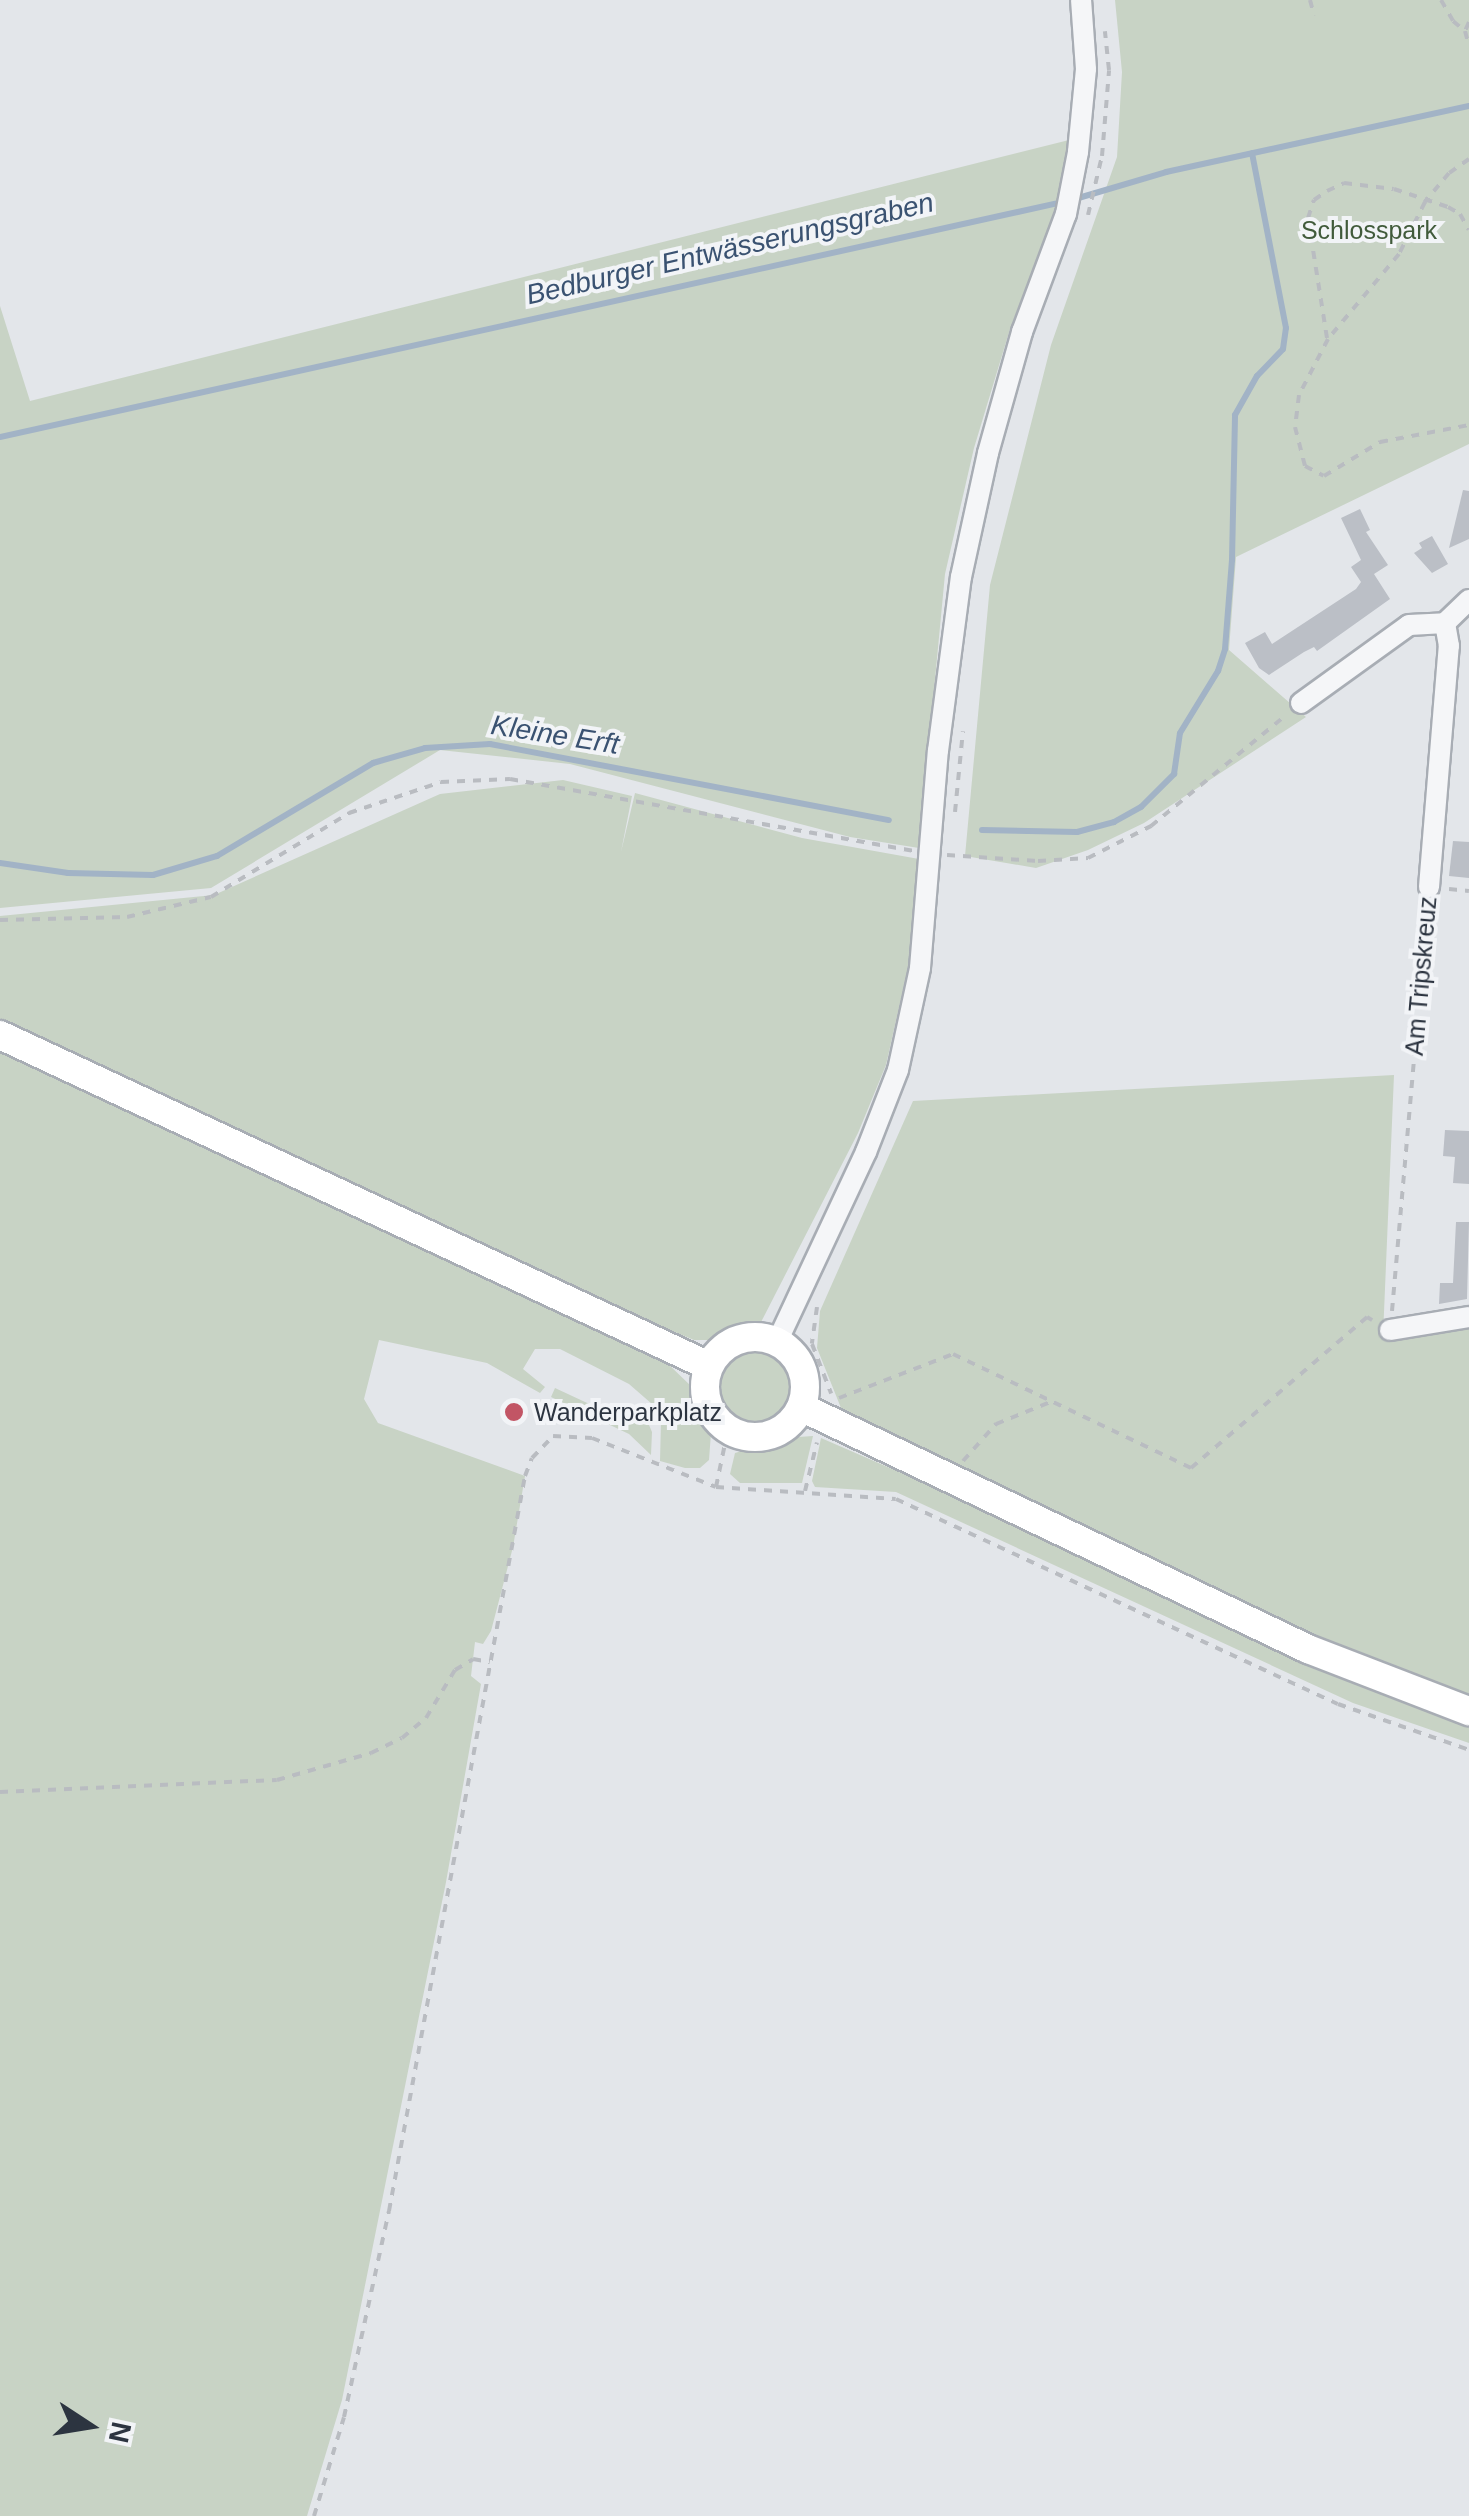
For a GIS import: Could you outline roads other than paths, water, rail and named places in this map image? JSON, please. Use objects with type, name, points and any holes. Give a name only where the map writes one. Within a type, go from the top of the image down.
[{"type":"main road","points":[[0,1034],[709,1366]]},
{"type":"main road","points":[[819,1409],[777,1432],[758,1437],[728,1429],[714,1415],[706,1398],[709,1366],[723,1348],[743,1338],[777,1342],[788,1349],[819,1409],[1308,1649],[1469,1710]]},
{"type":"street","points":[[777,1342],[866,1152],[898,1070],[941,854],[938,751],[961,577],[988,453],[1022,332],[1066,214],[1078,152],[1086,70],[1081,0]]},
{"type":"street","points":[[1301,704],[1409,626],[1445,623],[1469,600]]},
{"type":"street","name":"Am Tripskreuz","points":[[1429,887],[1449,646],[1445,623]]},
{"type":"street","points":[[1390,1330],[1469,1317]]},
{"type":"waterway","name":"Bedburger Entwässerungsgraben","points":[[1075,199],[1166,172],[1469,106]]},
{"type":"waterway","name":"Kleine Erft","points":[[982,830],[1077,832],[1114,822],[1141,807],[1174,774],[1180,733],[1218,671],[1225,649],[1232,560],[1235,415],[1257,376],[1283,349],[1286,328],[1252,153]]},
{"type":"waterway","name":"Bedburger Entwässerungsgraben","points":[[0,437],[1063,202]]},
{"type":"waterway","name":"Kleine Erft","points":[[0,863],[68,873],[153,875],[217,856],[373,763],[425,748],[490,744],[889,820]]},
{"type":"place","name":"Wanderparkplatz","points":[[514,1412]]},
{"type":"park label","name":"Schlosspark","points":[[1369,230]]}]
